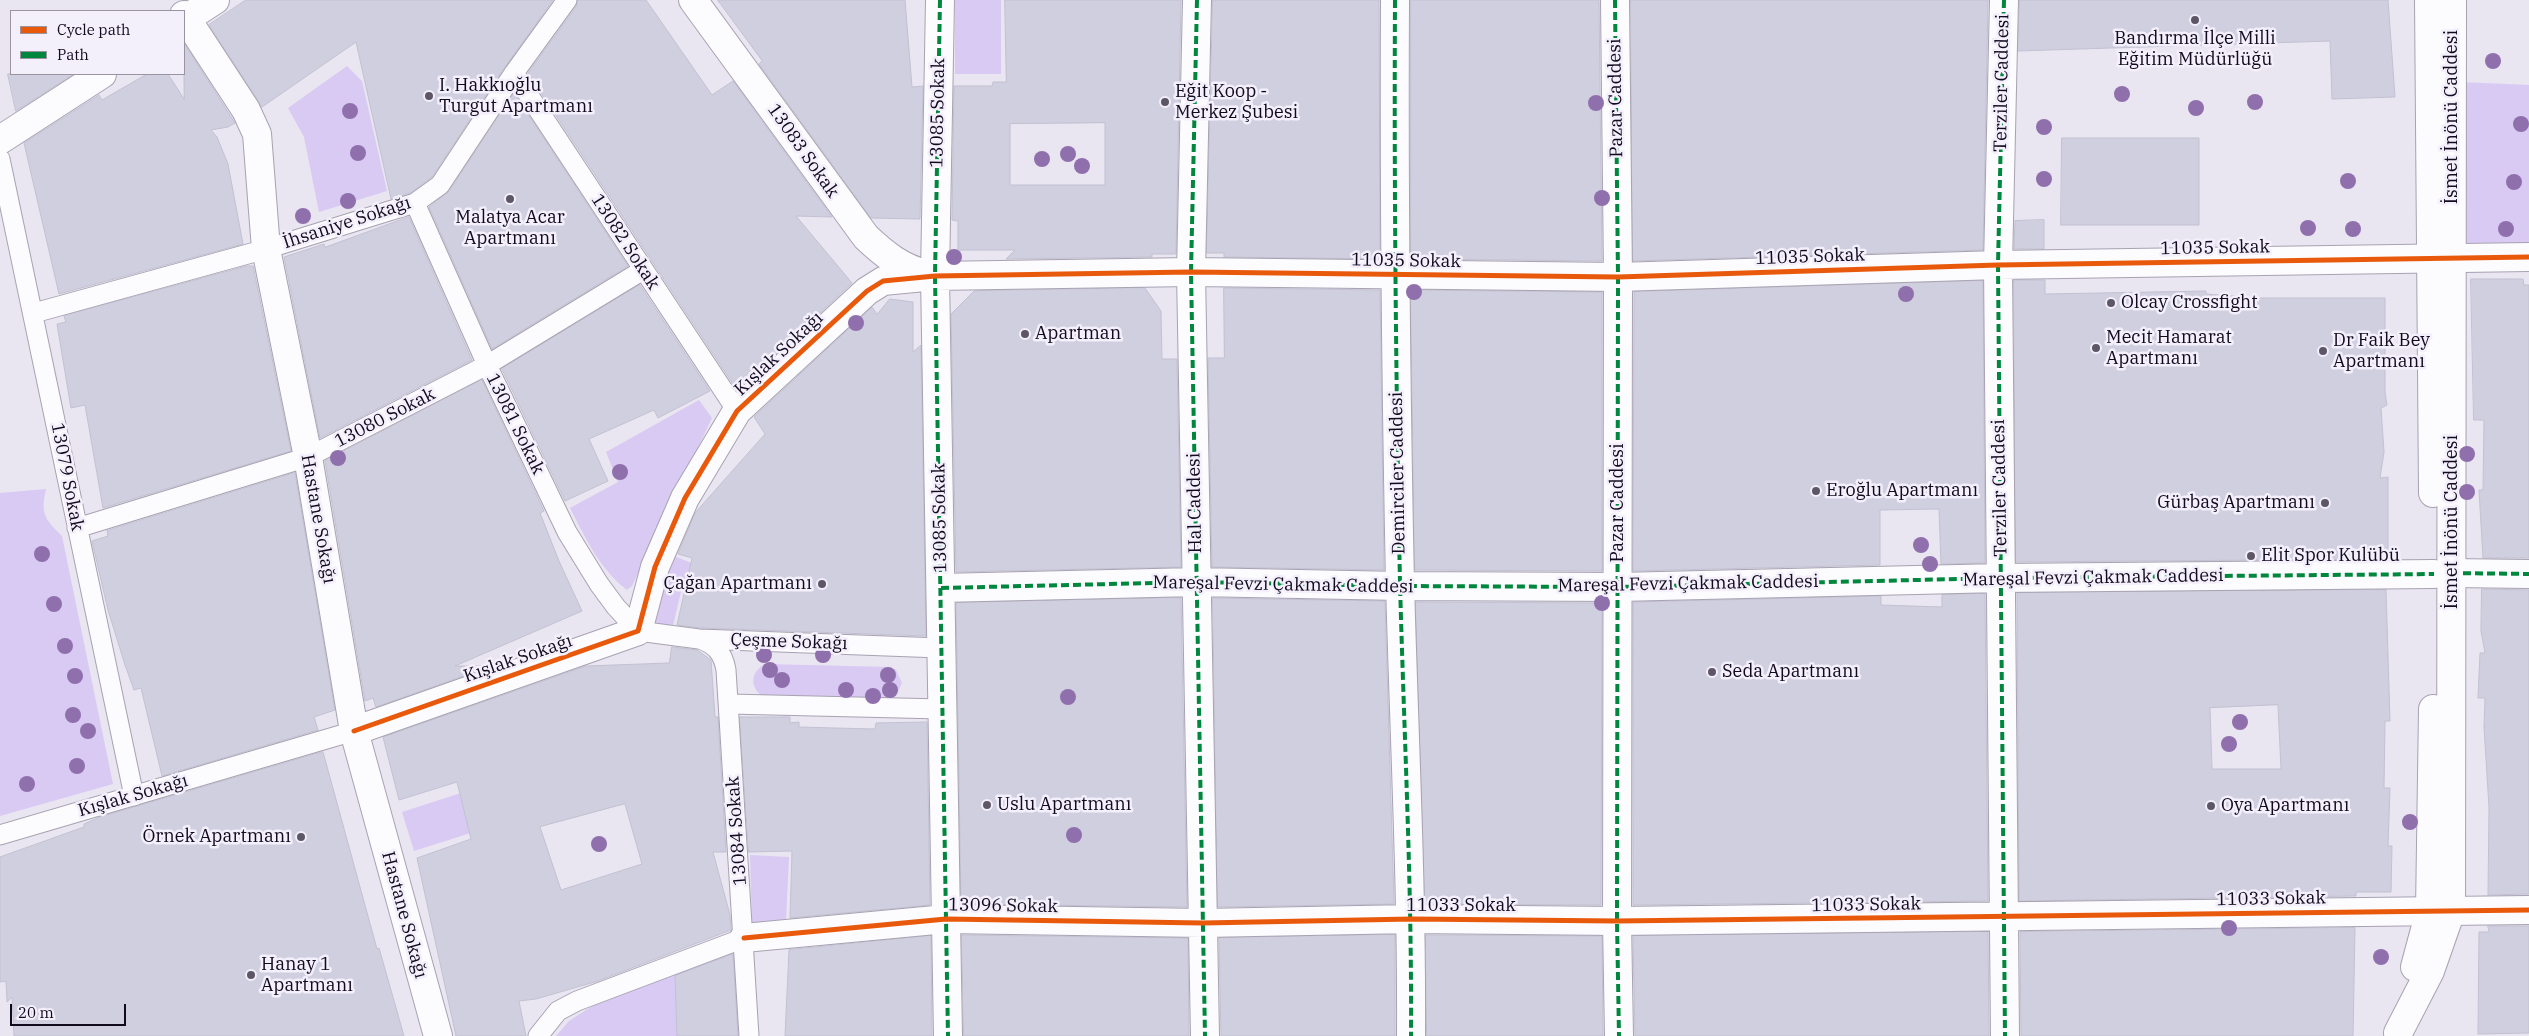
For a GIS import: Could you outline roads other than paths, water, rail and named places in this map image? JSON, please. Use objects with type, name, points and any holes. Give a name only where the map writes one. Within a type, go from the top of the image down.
[{"type":"street","points":[[185,11],[214,0]]},
{"type":"street","name":"13083 Sokak","points":[[693,0],[866,237],[884,255],[909,270],[935,276]]},
{"type":"street","name":"13085 Sokak","points":[[940,0],[935,276],[948,1036]]},
{"type":"street","name":"Hal Caddesi","points":[[1197,0],[1191,272],[1205,1036]]},
{"type":"street","name":"Demirciler Caddesi","points":[[1395,0],[1394,275],[1400,586],[1412,919],[1411,1036]]},
{"type":"street","name":"Pazar Caddesi","points":[[1615,0],[1618,277],[1617,921],[1619,1036]]},
{"type":"street","name":"Terziler Caddesi","points":[[2004,0],[1998,264],[2005,1036]]},
{"type":"street","name":"İsmet İnönü Caddesi","points":[[2398,1035],[2430,971],[2440,911],[2443,574],[2441,258],[2429,0]]},
{"type":"street","name":"İsmet İnönü Caddesi","points":[[2441,258],[2452,0]]},
{"type":"street","name":"Hastane Sokağı","points":[[185,19],[246,110],[257,134],[266,249],[308,457],[354,731],[438,1036]]},
{"type":"street","points":[[0,140],[100,75]]},
{"type":"street","name":"11035 Sokak","points":[[1191,272],[1618,277],[1998,264],[2529,257]]},
{"type":"street","name":"Kışlak Sokağı","points":[[354,731],[638,631],[655,568],[684,498],[737,411],[867,291],[883,281],[935,276],[1191,272]]},
{"type":"street","name":"Mareşal Fevzi Çakmak Caddesi","points":[[941,588],[1196,582],[1400,586],[1618,586],[2001,578],[2529,574]]},
{"type":"street","name":"11033 Sokak","points":[[1202,923],[1412,919],[1617,921],[2529,910]]},
{"type":"street","name":"13096 Sokak","points":[[744,938],[946,919],[1202,923]]},
{"type":"lane","name":"İhsaniye Sokağı","points":[[34,313],[266,249],[415,203],[440,185],[514,73],[567,0]]},
{"type":"lane","name":"13082 Sokak","points":[[514,73],[737,411]]},
{"type":"lane","name":"13079 Sokak","points":[[0,159],[34,313],[134,796]]},
{"type":"lane","name":"13081 Sokak","points":[[415,203],[487,365],[567,532],[616,608],[638,631]]},
{"type":"lane","name":"13080 Sokak","points":[[77,528],[308,457],[487,365],[643,270]]},
{"type":"lane","name":"Çeşme Sokağı","points":[[638,631],[699,639],[940,648]]},
{"type":"lane","name":"13084 Sokak","points":[[699,639],[717,648],[724,658],[729,704],[749,1036]]},
{"type":"lane","points":[[729,704],[942,709]]},
{"type":"lane","name":"Kışlak Sokağı","points":[[0,835],[354,731]]},
{"type":"lane","name":"13096 Sokak","points":[[538,1036],[558,1011],[744,938]]},
{"type":"place","name":"Bandırma İlçe Milli Eğitim Müdürlüğü","points":[[2195,20]]},
{"type":"place","name":"I. Hakkıoğlu Turgut Apartmanı","points":[[429,96]]},
{"type":"place","name":"Eğit Koop - Merkez Şubesi","points":[[1165,102]]},
{"type":"place","name":"Malatya Acar Apartmanı","points":[[510,199]]},
{"type":"place","name":"Olcay Crossfight","points":[[2111,303]]},
{"type":"place","name":"Apartman","points":[[1025,334]]},
{"type":"place","name":"Mecit Hamarat Apartmanı","points":[[2096,348]]},
{"type":"place","name":"Dr Faik Bey Apartmanı","points":[[2323,351]]},
{"type":"place","name":"Eroğlu Apartmanı","points":[[1816,491]]},
{"type":"place","name":"Gürbaş Apartmanı","points":[[2325,503]]},
{"type":"place","name":"Elit Spor Kulübü","points":[[2251,556]]},
{"type":"place","name":"Çağan Apartmanı","points":[[822,584]]},
{"type":"place","name":"Seda Apartmanı","points":[[1712,672]]},
{"type":"place","name":"Uslu Apartmanı","points":[[987,805]]},
{"type":"place","name":"Oya Apartmanı","points":[[2211,806]]},
{"type":"place","name":"Örnek Apartmanı","points":[[301,837]]},
{"type":"place","name":"Hanay 1 Apartmanı","points":[[251,975]]}]
